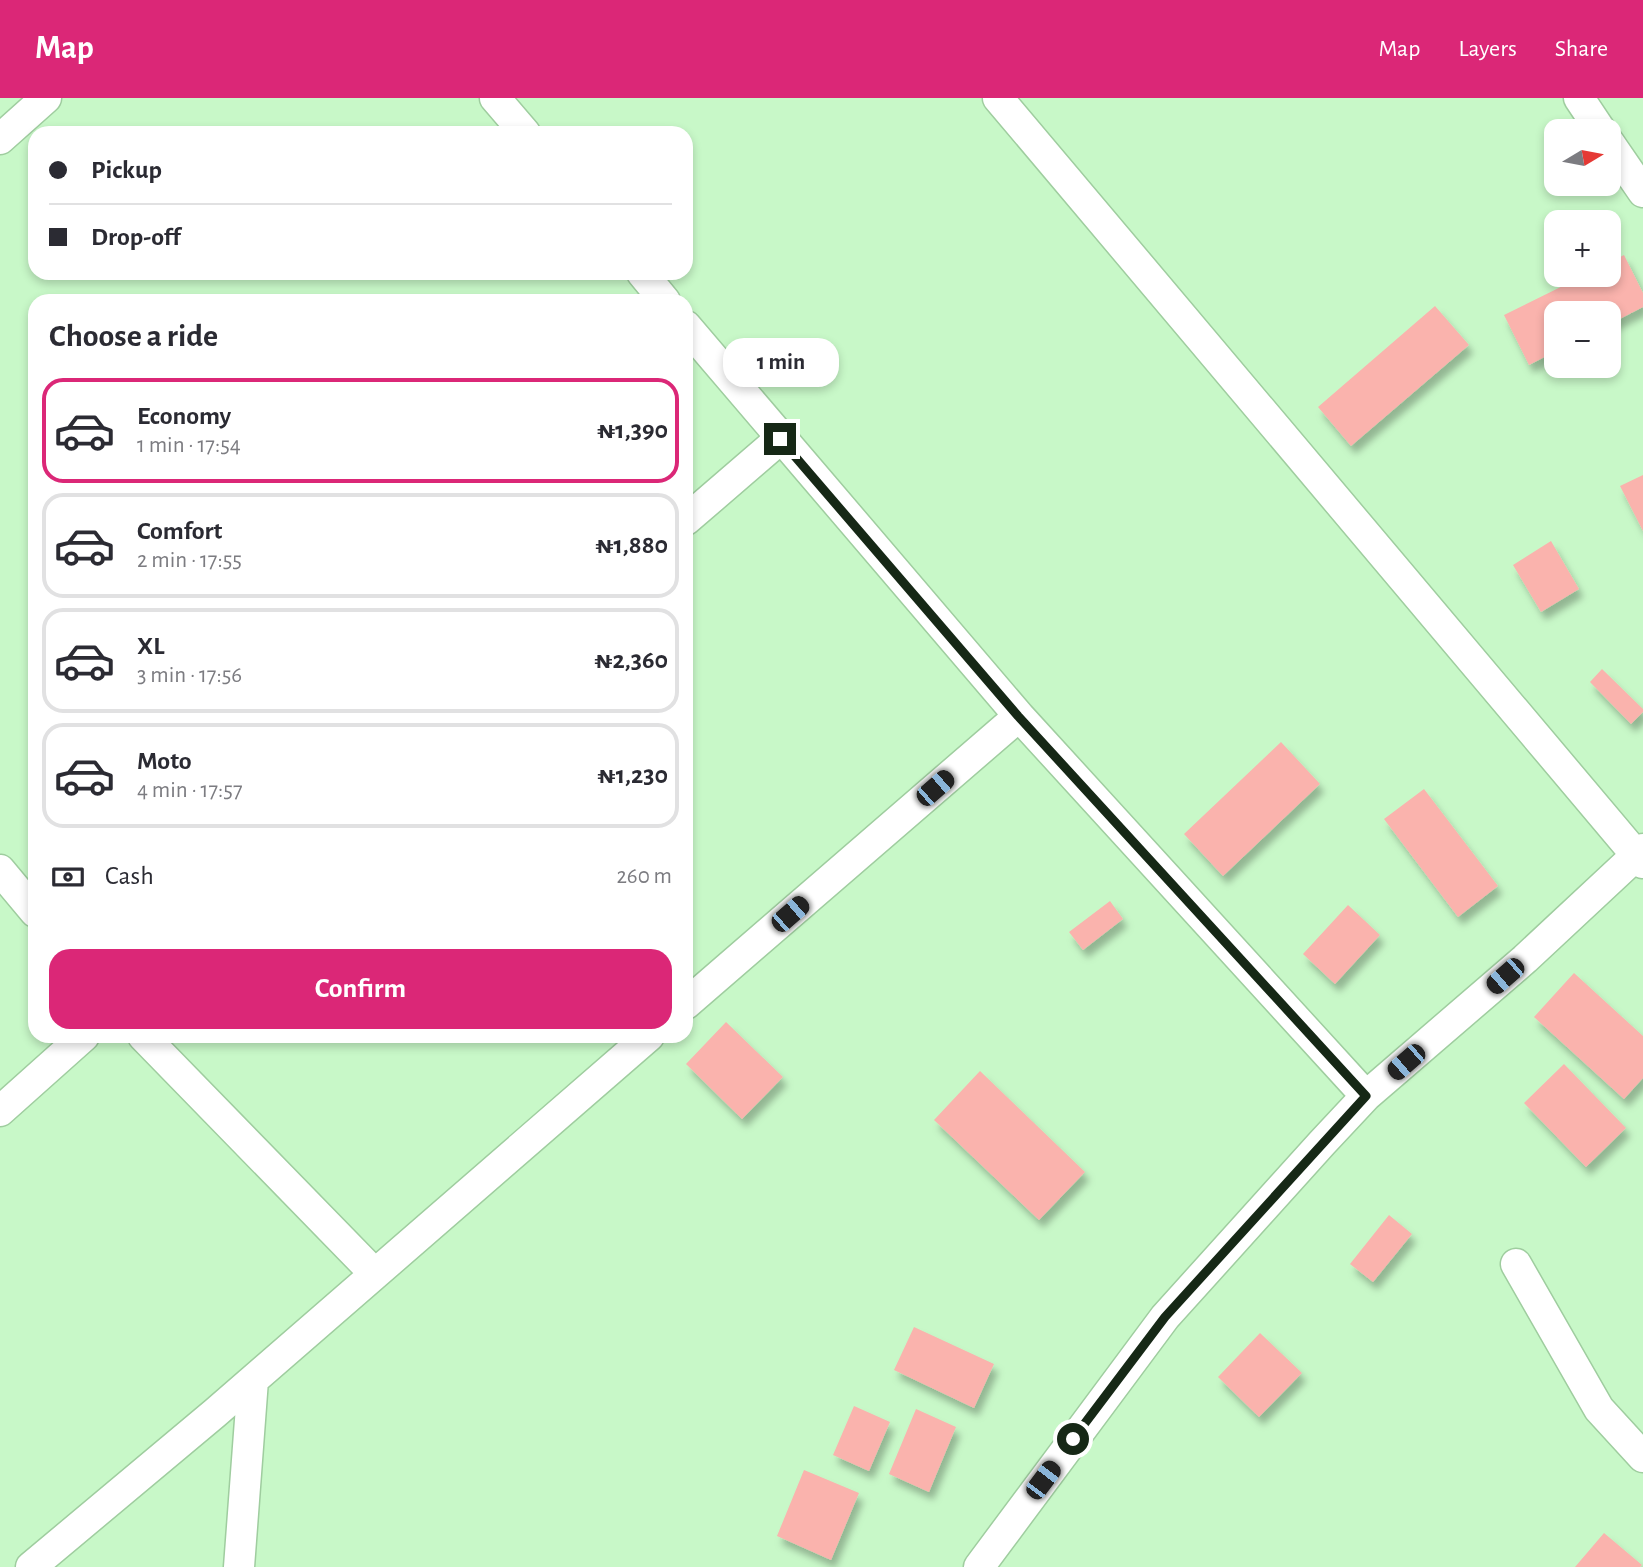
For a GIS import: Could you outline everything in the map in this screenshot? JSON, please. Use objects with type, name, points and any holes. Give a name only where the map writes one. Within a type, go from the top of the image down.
[{"type":"street","points":[[0,139],[46,98]]},
{"type":"street","points":[[495,98],[519,126]]},
{"type":"street","points":[[979,1567],[1165,1317],[1366,1096],[1525,959],[1640,855],[998,98]]},
{"type":"street","points":[[1579,98],[1593,119]]},
{"type":"street","points":[[1621,160],[1643,192]]},
{"type":"street","points":[[648,280],[659,294]]},
{"type":"street","points":[[693,334],[1018,716],[1366,1096]]},
{"type":"street","points":[[693,514],[780,439]]},
{"type":"street","points":[[693,998],[1018,716]]},
{"type":"street","points":[[0,870],[28,904]]},
{"type":"street","points":[[0,1111],[76,1043]]},
{"type":"street","points":[[150,1043],[375,1274]]},
{"type":"street","points":[[31,1567],[253,1380],[641,1043]]},
{"type":"street","points":[[1516,1264],[1599,1409],[1643,1457]]},
{"type":"street","points":[[239,1567],[253,1380]]},
{"type":"building","points":[[1624,255],[1643,293],[1643,307],[1621,318],[1621,301],[1544,301],[1544,357],[1529,365],[1504,315],[1561,287],[1621,287],[1621,256]]},
{"type":"building","points":[[1435,306],[1469,345],[1351,446],[1318,407]]},
{"type":"building","points":[[1643,475],[1643,531],[1620,486]]},
{"type":"building","points":[[1551,541],[1579,589],[1541,612],[1513,565]]},
{"type":"building","points":[[1602,669],[1643,709],[1631,724],[1590,682]]},
{"type":"building","points":[[1281,742],[1320,784],[1223,876],[1184,834]]},
{"type":"building","points":[[1424,789],[1498,886],[1458,917],[1384,819]]},
{"type":"building","points":[[1110,901],[1123,919],[1083,950],[1069,932]]},
{"type":"building","points":[[1348,905],[1380,935],[1335,984],[1303,954]]},
{"type":"building","points":[[1574,973],[1643,1036],[1643,1078],[1624,1099],[1534,1017]]},
{"type":"building","points":[[726,1022],[783,1077],[742,1119],[686,1064]]},
{"type":"building","points":[[1564,1064],[1626,1128],[1586,1167],[1524,1103]]},
{"type":"building","points":[[980,1071],[1085,1172],[1039,1220],[934,1120]]},
{"type":"building","points":[[1389,1215],[1412,1234],[1373,1282],[1350,1264]]},
{"type":"building","points":[[914,1327],[994,1364],[974,1408],[894,1370]]},
{"type":"building","points":[[1260,1333],[1302,1373],[1259,1417],[1218,1377]]},
{"type":"building","points":[[854,1406],[890,1422],[869,1471],[833,1455]]},
{"type":"building","points":[[916,1409],[956,1427],[929,1492],[889,1474]]},
{"type":"building","points":[[804,1470],[859,1493],[831,1560],[777,1536]]},
{"type":"building","points":[[1604,1533],[1642,1565],[1575,1567]]},
{"type":"route","points":[[780,439],[1018,716],[1366,1096],[1165,1317],[1073,1439]]}]
